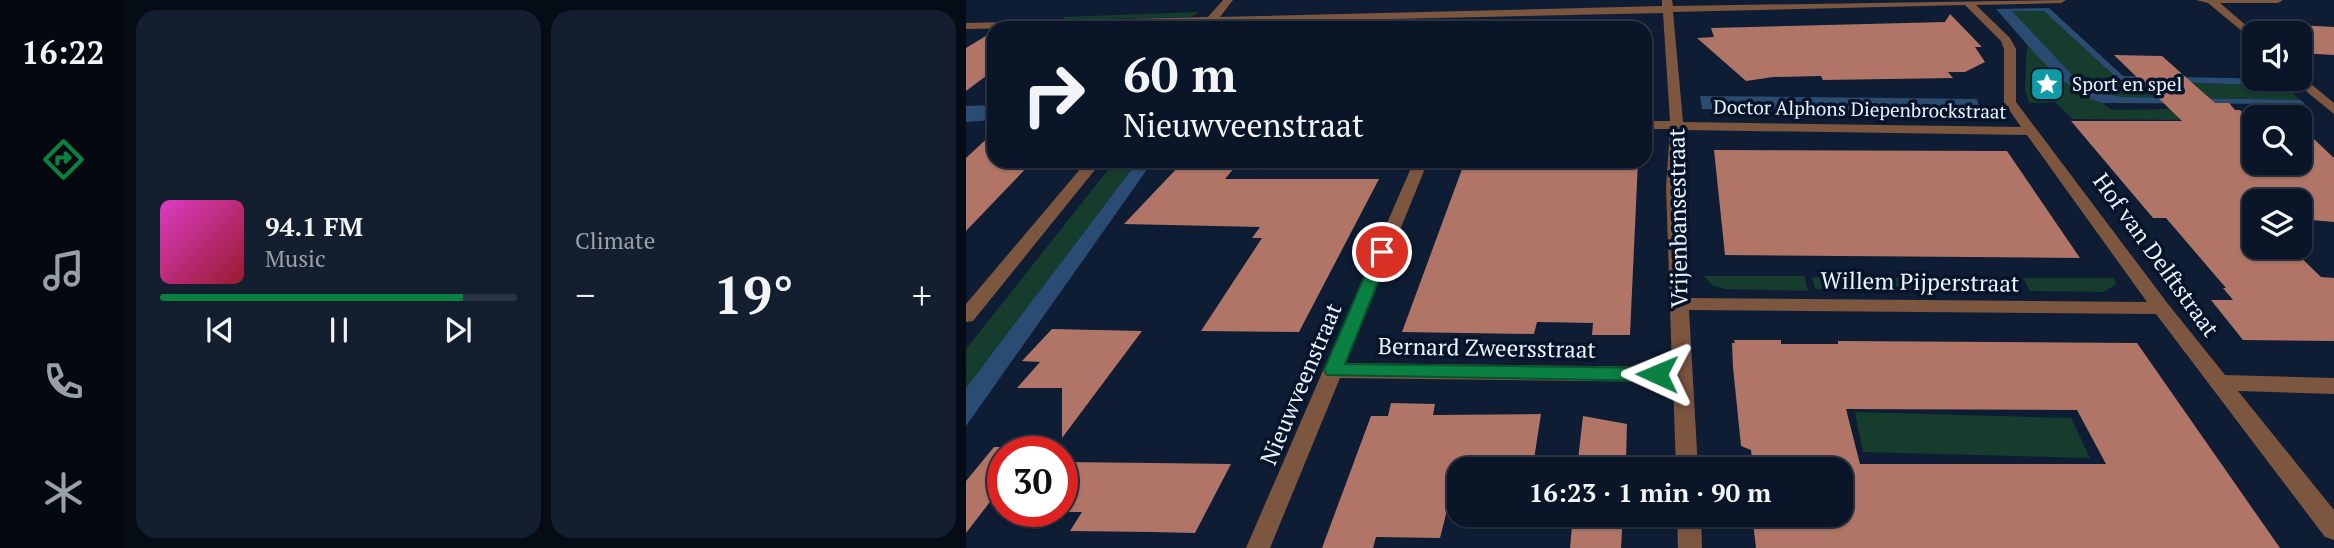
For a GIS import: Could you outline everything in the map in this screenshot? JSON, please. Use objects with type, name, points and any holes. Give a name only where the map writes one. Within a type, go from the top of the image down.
[{"type":"street","points":[[1210,21],[1228,0]]},
{"type":"street","points":[[1233,21],[1301,13],[1428,15],[1608,5],[2061,0]]},
{"type":"street","points":[[2201,0],[2278,0]]},
{"type":"street","points":[[2212,0],[2242,27]]},
{"type":"street","name":"Hof van Delftstraat","points":[[1967,2],[2006,40],[2010,49],[2010,102],[2161,308],[2334,529]]},
{"type":"street","name":"Vrijenbansestraat","points":[[1668,4],[1678,125],[1674,187],[1686,457]]},
{"type":"street","points":[[1424,21],[1428,15]]},
{"type":"street","points":[[966,26],[987,26]]},
{"type":"street","points":[[2312,91],[2334,110]]},
{"type":"street","name":"Doctor Alphons Diepenbrockstraat","points":[[1652,125],[2033,131]]},
{"type":"street","points":[[966,316],[1089,168]]},
{"type":"street","name":"Nieuwveenstraat","points":[[1258,548],[1418,168]]},
{"type":"street","name":"Willem Pijperstraat","points":[[1679,304],[2161,308]]},
{"type":"street","name":"Bernard Zweersstraat","points":[[1334,370],[1682,375]]},
{"type":"street","points":[[2219,383],[2334,386]]},
{"type":"street","points":[[1689,527],[1690,548]]},
{"type":"green space","points":[[2044,10],[2119,80],[2242,84],[2242,91],[2291,91],[2300,100],[2121,97],[2096,92],[2076,79],[2011,11]]},
{"type":"green space","points":[[1199,12],[1191,17],[1065,20],[1064,17]]},
{"type":"green space","points":[[2027,43],[2074,90],[2112,110],[2177,109],[2186,120],[2072,119],[2055,102],[2029,103],[2025,89]]},
{"type":"green space","points":[[1109,168],[1133,168],[966,388],[966,349]]},
{"type":"green space","points":[[1704,276],[1804,276],[1808,291],[1725,289],[1713,286]]},
{"type":"green space","points":[[1812,277],[1867,277],[1871,290],[1815,289]]},
{"type":"green space","points":[[1874,277],[1914,278],[1918,290],[1878,289]]},
{"type":"green space","points":[[1919,278],[2000,278],[2007,291],[1924,290]]},
{"type":"green space","points":[[2023,278],[2114,278],[2116,284],[2104,292],[2030,291]]},
{"type":"green space","points":[[1855,412],[2071,418],[2090,458],[1863,452]]},
{"type":"water","points":[[2049,8],[2123,76],[2242,78],[2242,84],[2119,80],[2044,11],[2012,11],[2076,79],[2096,92],[2122,97],[2300,100],[2305,104],[2102,103],[2087,97],[2058,76],[1996,9]]},
{"type":"water","points":[[1700,96],[1977,99],[1980,110],[1702,109]]},
{"type":"water","points":[[987,105],[987,120],[966,122],[966,106]]},
{"type":"water","points":[[1133,168],[1148,168],[966,426],[966,388]]},
{"type":"building","points":[[1950,14],[1982,47],[1975,47],[1985,62],[1965,72],[1948,72],[1953,78],[1823,80],[1821,76],[1773,77],[1746,81],[1697,38],[1714,37],[1711,28],[1945,22]]},
{"type":"building","points":[[2312,26],[2334,27],[2334,55],[2312,54]]},
{"type":"building","points":[[987,35],[987,75],[966,91],[966,48]]},
{"type":"building","points":[[2114,55],[2162,56],[2215,103],[2229,103],[2235,110],[2240,110],[2242,175],[2312,175],[2312,137],[2334,158],[2334,222],[2312,220],[2312,189],[2242,189],[2242,259],[2302,259],[2321,277],[2334,278],[2334,341],[2243,340],[2211,300],[2233,300],[2223,288],[2226,288],[2166,218],[2153,218],[2071,121],[2182,121]]},
{"type":"building","points":[[987,138],[987,168],[1026,168],[966,231],[966,158]]},
{"type":"building","points":[[1714,150],[2007,151],[2080,258],[1725,255]]},
{"type":"building","points":[[1177,168],[1234,168],[1225,179],[1379,179],[1299,332],[1201,331],[1262,238],[1252,238],[1260,227],[1124,224]]},
{"type":"building","points":[[1462,168],[1638,168],[1630,335],[1592,335],[1593,323],[1537,322],[1534,334],[1402,332]]},
{"type":"building","points":[[1052,329],[1142,331],[1063,436],[1062,388],[1017,388],[1040,362],[1022,361]]},
{"type":"building","points":[[1734,340],[1781,340],[1781,344],[1838,344],[1838,341],[2137,343],[2280,548],[1756,548],[1754,527],[1853,527],[1853,457],[1752,457],[1751,450],[1741,446],[1732,343],[1735,343]],"holes":[[[1846,409],[2077,410],[2106,464],[1860,464]]]},
{"type":"building","points":[[1391,403],[1435,404],[1433,415],[1541,414],[1534,457],[1447,457],[1447,510],[1440,538],[1376,537],[1373,548],[1322,548],[1371,416],[1388,416]]},
{"type":"building","points":[[1583,416],[1627,424],[1626,457],[1578,457]]},
{"type":"building","points":[[987,456],[987,506],[966,533],[966,481]]},
{"type":"building","points":[[1078,462],[1231,464],[1195,533],[1070,531],[1073,527],[1078,527],[1078,518],[1082,512],[1078,512]]},
{"type":"building","points":[[1572,527],[1622,527],[1621,548],[1570,548]]},
{"type":"place","name":"Sport en spel","points":[[2047,84]]},
{"type":"route","points":[[1382,252],[1334,370],[1657,374]]}]
